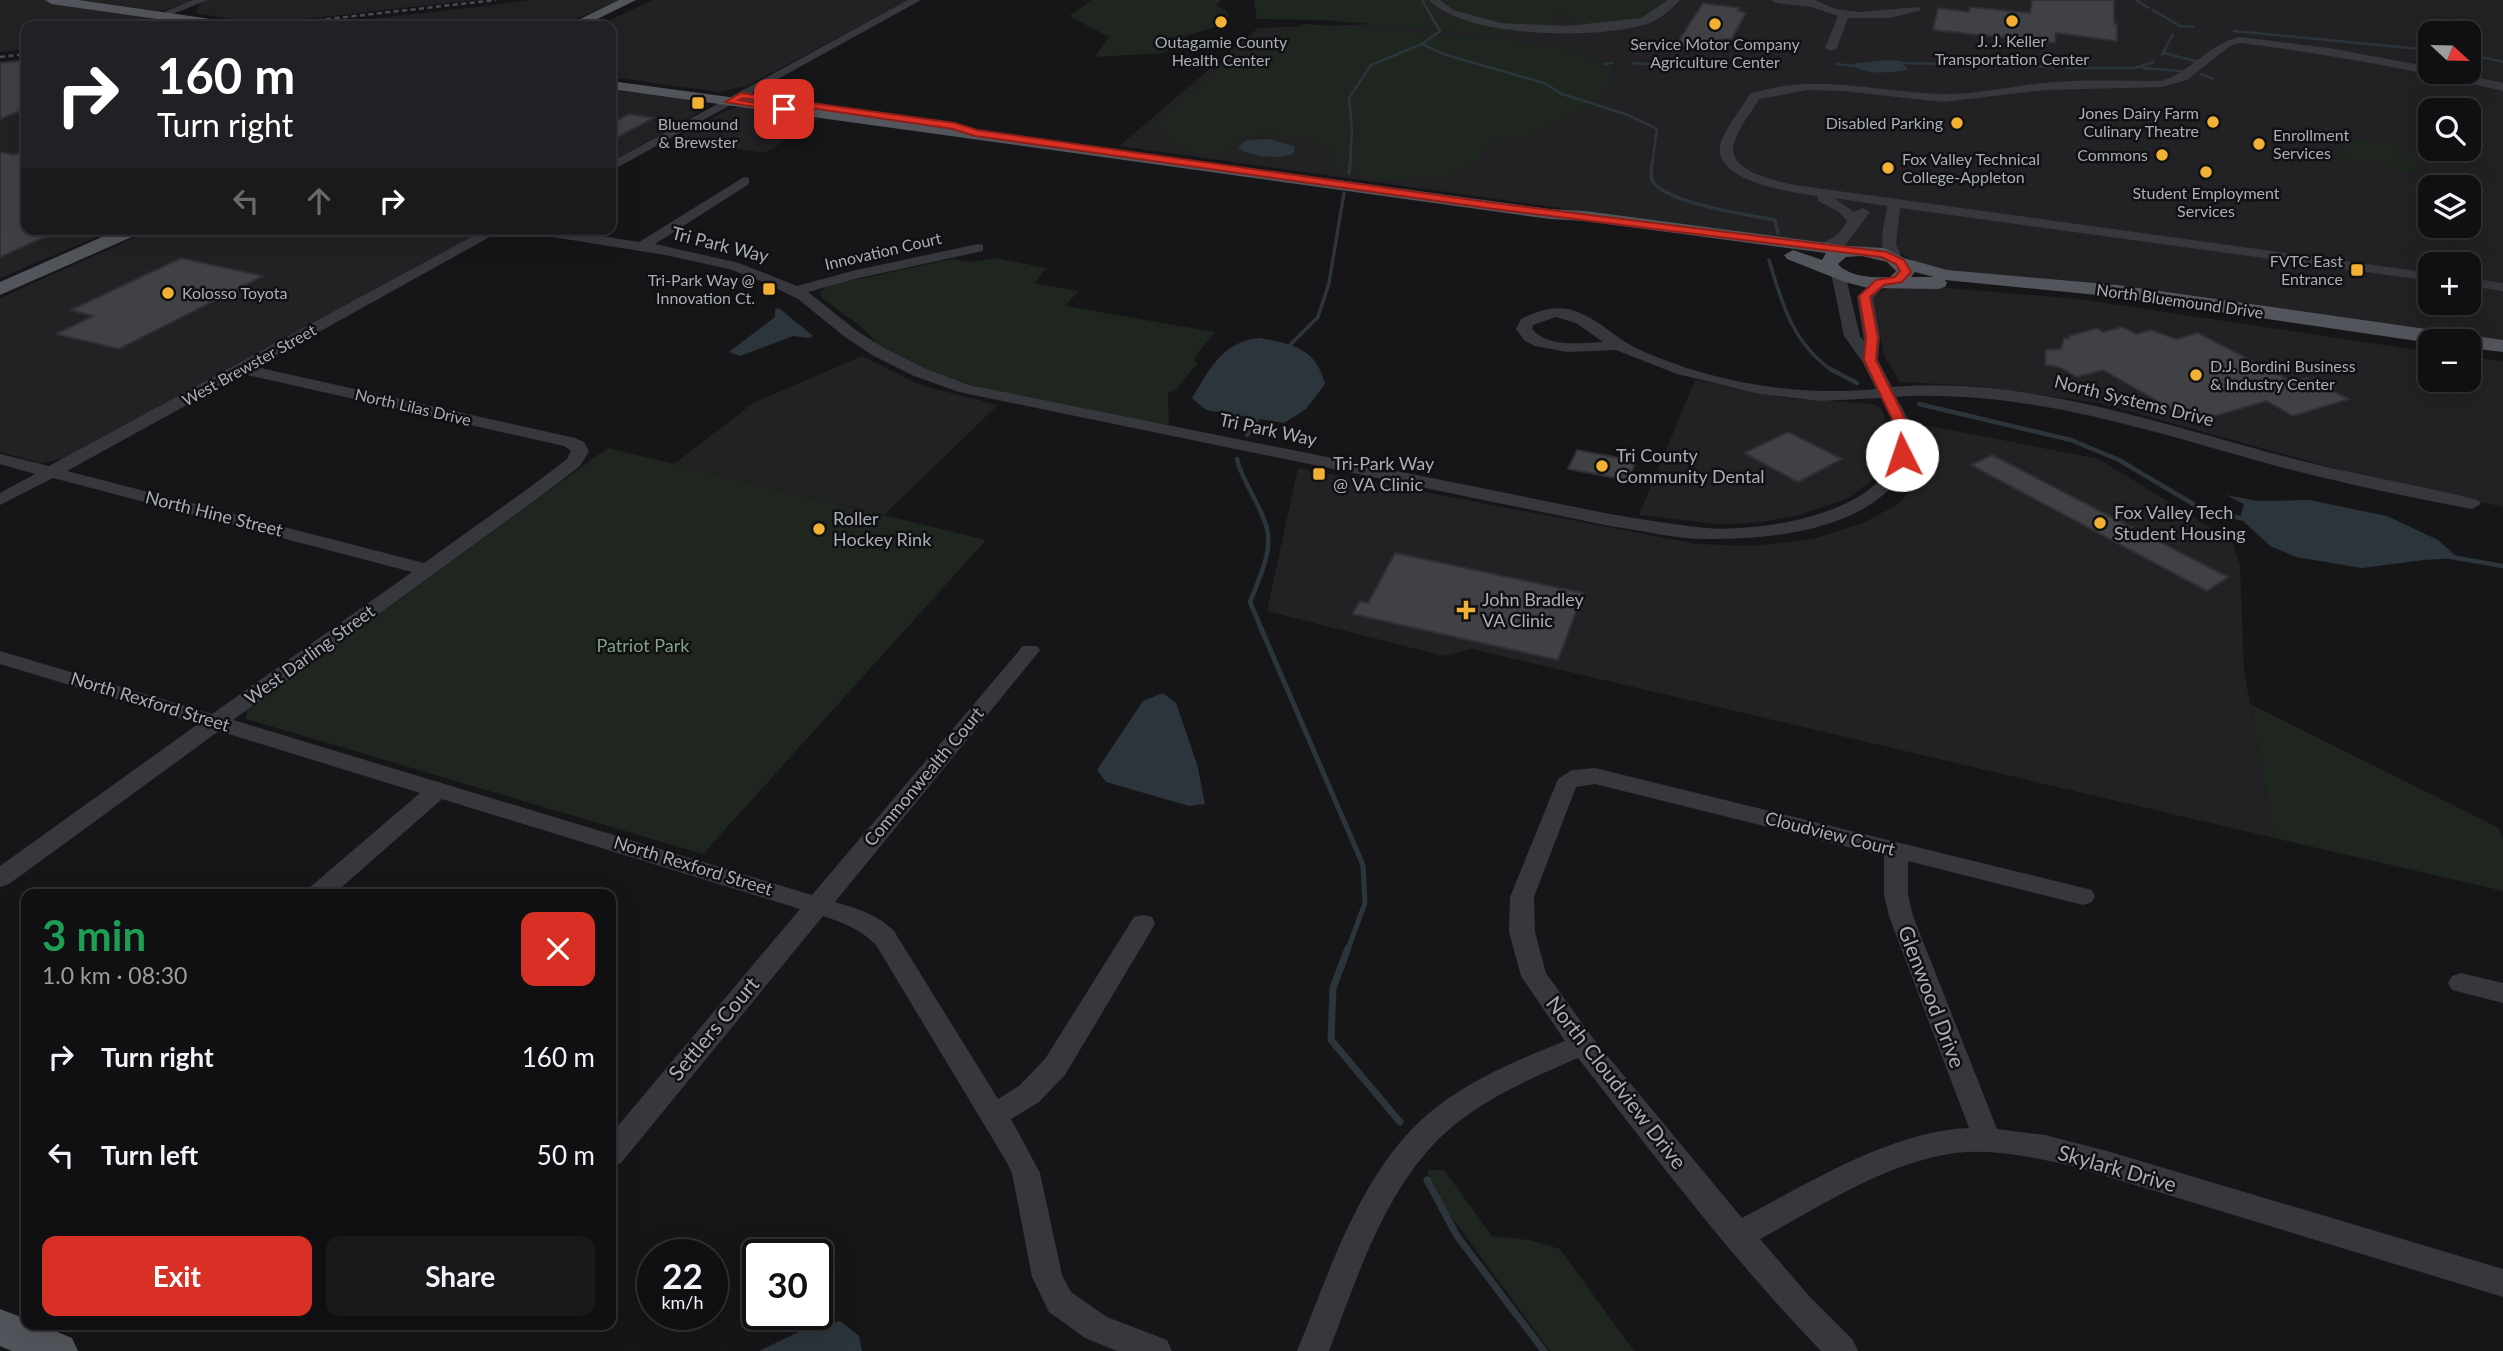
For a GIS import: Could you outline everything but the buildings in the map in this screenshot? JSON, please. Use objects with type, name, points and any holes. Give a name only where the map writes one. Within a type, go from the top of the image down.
[{"type":"main road","points":[[51,0],[194,21]]},
{"type":"main road","points":[[584,21],[631,0]]},
{"type":"main road","points":[[603,21],[648,0]]},
{"type":"main road","points":[[199,1],[190,7],[191,13],[205,21]]},
{"type":"main road","points":[[616,80],[1550,214],[1585,216],[1851,251]]},
{"type":"main road","points":[[616,86],[736,98]]},
{"type":"main road","points":[[1550,214],[1581,223],[1676,239],[1789,254],[1857,280],[1884,282],[1905,274],[1905,268],[1898,261]]},
{"type":"main road","points":[[5,284],[121,235]]},
{"type":"main road","points":[[1836,272],[1829,264],[1830,258],[1851,251]]},
{"type":"main road","name":"North Bluemound Drive","points":[[1851,251],[1876,253],[1946,275],[2105,290],[2418,335]]},
{"type":"main road","name":"North Bluemound Drive","points":[[1884,282],[1992,287],[2068,295],[2418,346]]},
{"type":"main road","points":[[2481,343],[2503,346]]},
{"type":"main road","points":[[2481,354],[2503,356]]},
{"type":"main road","points":[[0,1327],[58,1351]]},
{"type":"street","points":[[616,164],[916,0]]},
{"type":"street","points":[[1434,0],[1443,9],[1462,17],[1516,27],[1561,31],[1635,24],[1658,15],[1675,0]]},
{"type":"street","points":[[1776,0],[1811,1],[1829,7],[1869,13],[1899,9],[1904,6],[1905,0]]},
{"type":"street","points":[[159,16],[199,1]]},
{"type":"street","points":[[1811,1],[1844,13],[1889,15],[1917,10]]},
{"type":"street","points":[[1830,48],[1844,13]]},
{"type":"street","points":[[1851,251],[1864,235],[1866,218],[1861,211],[1766,182],[1742,172],[1728,159],[1725,152],[1729,138],[1754,97],[1772,90],[1838,86],[1943,98],[2045,86],[2162,84],[2183,78],[2227,43],[2241,40],[2317,49],[2418,68]]},
{"type":"street","points":[[2482,82],[2503,87]]},
{"type":"street","points":[[616,152],[633,155]]},
{"type":"street","points":[[639,248],[744,181]]},
{"type":"street","points":[[1795,189],[1844,209],[1861,211],[1894,203],[2418,275]]},
{"type":"street","points":[[1894,203],[1889,237],[1898,261]]},
{"type":"street","points":[[1824,248],[1837,245],[1847,238],[1861,211]]},
{"type":"street","name":"West Brewster Street","points":[[0,500],[486,235]]},
{"type":"street","name":"Tri Park Way","points":[[563,235],[724,265],[753,273],[796,291],[884,357],[920,374],[965,389],[1610,520],[1688,532],[1745,534],[1787,529],[1839,515],[1873,497],[1897,471],[1904,446],[1903,427],[1870,360],[1852,335],[1836,272]]},
{"type":"street","name":"Innovation Court","points":[[796,291],[856,274],[978,248]]},
{"type":"street","name":"Tri Park Way","points":[[1870,360],[1872,337],[1865,296],[1884,282]]},
{"type":"street","points":[[2481,284],[2503,287]]},
{"type":"street","name":"North Systems Drive","points":[[1619,345],[1550,345],[1532,338],[1524,329],[1526,322],[1536,316],[1564,313],[1581,317],[1619,345],[1668,366],[1758,388],[1832,396],[1964,391],[2062,403],[2136,419],[2334,476],[2472,504]]},
{"type":"street","name":"North Lilas Drive","points":[[243,369],[569,442],[578,446],[580,451]]},
{"type":"street","name":"West Darling Street","points":[[0,878],[561,473],[574,462],[580,451]]},
{"type":"street","name":"North Hine Street","points":[[0,459],[428,570]]},
{"type":"street","name":"Commonwealth Court","points":[[818,905],[1030,650]]},
{"type":"street","name":"North Rexford Street","points":[[0,657],[818,905],[858,918],[874,927],[885,939],[994,1115],[1026,1173],[1047,1277],[1060,1302],[1096,1328],[1156,1351]]},
{"type":"street","name":"Cloudview Court","points":[[1577,777],[1595,776],[2082,896]]},
{"type":"street","name":"North Cloudview Drive","points":[[1577,777],[1566,784],[1528,878],[1521,913],[1525,953],[1534,976],[1583,1045],[1739,1235],[1799,1307],[1842,1351]]},
{"type":"street","points":[[324,889],[439,789]]},
{"type":"street","name":"Glenwood Drive","points":[[1896,850],[1896,895],[1900,916],[1987,1140]]},
{"type":"street","name":"Settlers Court","points":[[616,1148],[818,905]]},
{"type":"street","points":[[994,1115],[1028,1094],[1055,1067],[1143,924]]},
{"type":"street","points":[[2461,983],[2503,993]]},
{"type":"street","points":[[1313,1351],[1354,1248],[1376,1204],[1420,1141],[1444,1117],[1489,1088],[1583,1045]]},
{"type":"street","name":"Skylark Drive","points":[[1739,1235],[1795,1205],[1912,1151],[1956,1141],[1987,1140],[2013,1142],[2097,1161],[2503,1283]]},
{"type":"shaded area","points":[[0,0],[195,0],[144,17],[169,21],[21,21],[21,50],[0,52]]},
{"type":"shaded area","points":[[205,0],[475,0],[286,21],[242,21],[196,13],[198,6]]},
{"type":"shaded area","points":[[535,0],[621,0],[572,21],[352,21]]},
{"type":"shaded area","points":[[653,0],[909,0],[747,86],[719,92],[616,78],[616,21],[608,21]]},
{"type":"shaded area","name":"Fox Valley Technical College-Appleton","points":[[1422,0],[2503,0],[2503,343],[2481,340],[2481,329],[2418,329],[2418,332],[1951,272],[1913,261],[1900,253],[1827,243],[1815,244],[1119,146],[1258,28],[1435,22]]},
{"type":"shaded area","points":[[21,60],[21,235],[102,235],[0,278],[0,62]]},
{"type":"shaded area","points":[[1901,61],[1908,70],[1873,72],[1853,66],[1857,63]]},
{"type":"shaded area","points":[[616,89],[697,100],[708,107],[616,159]]},
{"type":"shaded area","points":[[737,107],[820,119],[765,153],[675,139]]},
{"type":"shaded area","points":[[1268,139],[1294,146],[1294,153],[1266,156],[1250,154],[1238,148],[1246,140]]},
{"type":"shaded area","points":[[141,235],[476,235],[66,458],[40,463],[0,452],[0,298]]},
{"type":"shaded area","points":[[1894,287],[1935,287],[2079,299],[2418,350],[2418,392],[2481,392],[2481,358],[2503,361],[2503,507],[2337,469],[2099,403],[1977,386],[1900,382],[1884,356],[1873,299],[1876,293]]},
{"type":"shaded area","points":[[779,308],[813,336],[793,336],[740,356],[729,352],[775,317],[775,309]]},
{"type":"shaded area","points":[[1259,338],[1292,346],[1316,362],[1325,384],[1306,409],[1284,423],[1206,410],[1192,398],[1211,367],[1226,351],[1235,345]]},
{"type":"shaded area","points":[[862,356],[920,385],[998,405],[884,515],[674,464],[747,408],[744,407]]},
{"type":"shaded area","points":[[1695,380],[1785,398],[1873,404],[1881,408],[1891,434],[1888,458],[1878,475],[1849,498],[1796,516],[1756,523],[1718,524],[1639,515]]},
{"type":"shaded area","points":[[1915,423],[2099,459],[2232,541],[2240,566],[2244,671],[2274,838],[1472,649],[1444,656],[1267,611],[1298,468],[1697,544],[1752,546],[1813,539],[1863,523],[1898,504],[1918,481],[1925,456]]},
{"type":"shaded area","points":[[2226,495],[2258,501],[2309,500],[2387,516],[2438,540],[2458,558],[2362,568],[2296,557],[2270,546],[2240,518],[2244,504]]},
{"type":"shaded area","points":[[1163,693],[1176,703],[1197,764],[1205,804],[1189,806],[1106,782],[1097,770],[1143,701]]},
{"type":"shaded area","points":[[840,1321],[859,1336],[862,1351],[759,1351],[803,1330],[833,1330],[833,1322]]},
{"type":"green space","points":[[1092,0],[1221,0],[1216,6],[1226,10],[1229,16],[1220,26],[1185,36],[1163,53],[1095,57],[1109,37],[1069,16]]},
{"type":"green space","points":[[1254,0],[1430,0],[1444,17],[1517,32],[1510,36],[1323,20],[1257,19]]},
{"type":"green space","points":[[1444,0],[1668,0],[1652,14],[1636,21],[1589,26],[1576,23],[1569,15],[1553,14],[1557,23],[1539,27],[1471,18],[1443,5]]},
{"type":"green space","points":[[1305,24],[1499,39],[1580,51],[1588,54],[1590,59],[1611,62],[1611,69],[1602,99],[1538,133],[1489,143],[1475,163],[1446,175],[1387,181],[1332,169],[1332,146],[1273,135],[1249,135],[1240,138],[1224,152],[1207,154],[1175,142],[1154,124],[1229,60],[1265,52],[1278,41],[1280,34]]},
{"type":"green space","points":[[2337,138],[2391,144],[2409,150],[2418,172],[2390,170],[2388,164],[2336,158],[2334,151],[2341,152]]},
{"type":"green space","points":[[996,258],[1046,268],[1034,283],[1079,291],[1065,306],[1215,332],[1194,358],[1197,364],[1178,387],[1168,394],[1169,425],[985,389],[925,371],[878,345],[864,329],[822,298],[820,292],[831,285],[953,259],[971,262]]},
{"type":"green space","name":"Patriot Park","points":[[608,448],[986,540],[703,854],[246,719],[247,710]]},
{"type":"green space","points":[[2250,704],[2499,828],[2503,840],[2503,891],[2274,838]]},
{"type":"green space","points":[[1428,1170],[1444,1170],[1492,1236],[1529,1240],[1560,1249],[1634,1351],[1550,1351],[1428,1185]]},
{"type":"waterway","points":[[1422,0],[1440,31],[1422,44]]},
{"type":"waterway","points":[[2136,0],[2149,8]]},
{"type":"waterway","points":[[2153,10],[2180,26]]},
{"type":"waterway","points":[[2179,26],[2193,27]]},
{"type":"waterway","points":[[2234,31],[2418,49]]},
{"type":"waterway","points":[[2162,55],[2173,34]]},
{"type":"waterway","points":[[1350,165],[1352,128],[1349,98],[1371,65],[1422,44]]},
{"type":"waterway","points":[[1422,44],[1446,55],[1544,83],[1562,94],[1628,115],[1657,129],[1652,165]]},
{"type":"waterway","points":[[2164,53],[2195,61]]},
{"type":"waterway","points":[[2482,57],[2503,62]]},
{"type":"waterway","points":[[2066,68],[2135,68],[2154,62]]},
{"type":"waterway","points":[[1605,64],[1612,63]]},
{"type":"waterway","points":[[1633,63],[1660,65]]},
{"type":"waterway","points":[[1902,63],[2053,67]]},
{"type":"waterway","points":[[1836,64],[1854,66]]},
{"type":"waterway","points":[[2143,68],[2181,71]]},
{"type":"waterway","points":[[2201,74],[2213,79]]},
{"type":"waterway","points":[[1349,173],[1350,163]]},
{"type":"waterway","points":[[1652,163],[1652,180],[1659,188],[1708,207],[1775,220],[1778,233]]},
{"type":"waterway","points":[[1285,350],[1318,317],[1329,283],[1344,193]]},
{"type":"waterway","points":[[1769,260],[1791,322],[1808,348],[1831,370]]},
{"type":"waterway","points":[[1831,370],[1857,383]]},
{"type":"waterway","points":[[1919,404],[2071,440],[2119,460],[2203,510],[2245,519]]},
{"type":"waterway","points":[[1247,435],[1260,415]]},
{"type":"waterway","points":[[1237,459],[1267,529],[1268,547],[1264,566],[1250,602],[1261,628]]},
{"type":"waterway","points":[[2451,557],[2503,566]]},
{"type":"waterway","points":[[1260,626],[1363,865],[1365,903],[1348,949]]},
{"type":"waterway","points":[[1348,948],[1333,988],[1331,1040],[1400,1122]]},
{"type":"waterway","points":[[1427,1180],[1457,1236],[1544,1351]]},
{"type":"railway","points":[[311,21],[496,0]]},
{"type":"railway","points":[[0,57],[21,55]]},
{"type":"place","name":"J. J. Keller Transportation Center","points":[[2012,21]]},
{"type":"place","name":"Outagamie County Health Center","points":[[1221,22]]},
{"type":"place","name":"Service Motor Company Agriculture Center","points":[[1715,24]]},
{"type":"place","name":"Bluemound & Brewster","points":[[698,103]]},
{"type":"place","name":"Jones Dairy Farm Culinary Theatre","points":[[2213,122]]},
{"type":"place","name":"Disabled Parking","points":[[1957,123]]},
{"type":"place","name":"Enrollment Services","points":[[2259,144]]},
{"type":"place","name":"Commons","points":[[2162,155]]},
{"type":"place","name":"Fox Valley Technical College-Appleton","points":[[1888,168]]},
{"type":"place","name":"Student Employment Services","points":[[2206,172]]},
{"type":"place","name":"FVTC East Entrance","points":[[2357,270]]},
{"type":"place","name":"Tri-Park Way @ Innovation Ct.","points":[[769,289]]},
{"type":"place","name":"Kolosso Toyota","points":[[168,293]]},
{"type":"place","name":"D.J. Bordini Business & Industry Center","points":[[2196,375]]},
{"type":"place","name":"Tri County Community Dental","points":[[1602,466]]},
{"type":"place","name":"Tri-Park Way @ VA Clinic","points":[[1319,474]]},
{"type":"place","name":"Fox Valley Tech Student Housing","points":[[2100,523]]},
{"type":"place","name":"Roller Hockey Rink","points":[[819,529]]},
{"type":"place","name":"John Bradley VA Clinic","points":[[1466,610]]},
{"type":"route","points":[[784,109],[730,102],[741,95],[955,126],[975,133],[1550,214],[1585,216],[1800,246],[1883,254],[1900,262],[1906,272],[1898,279],[1880,283],[1866,293],[1864,300],[1872,337],[1870,360],[1903,427],[1902,455]]}]
